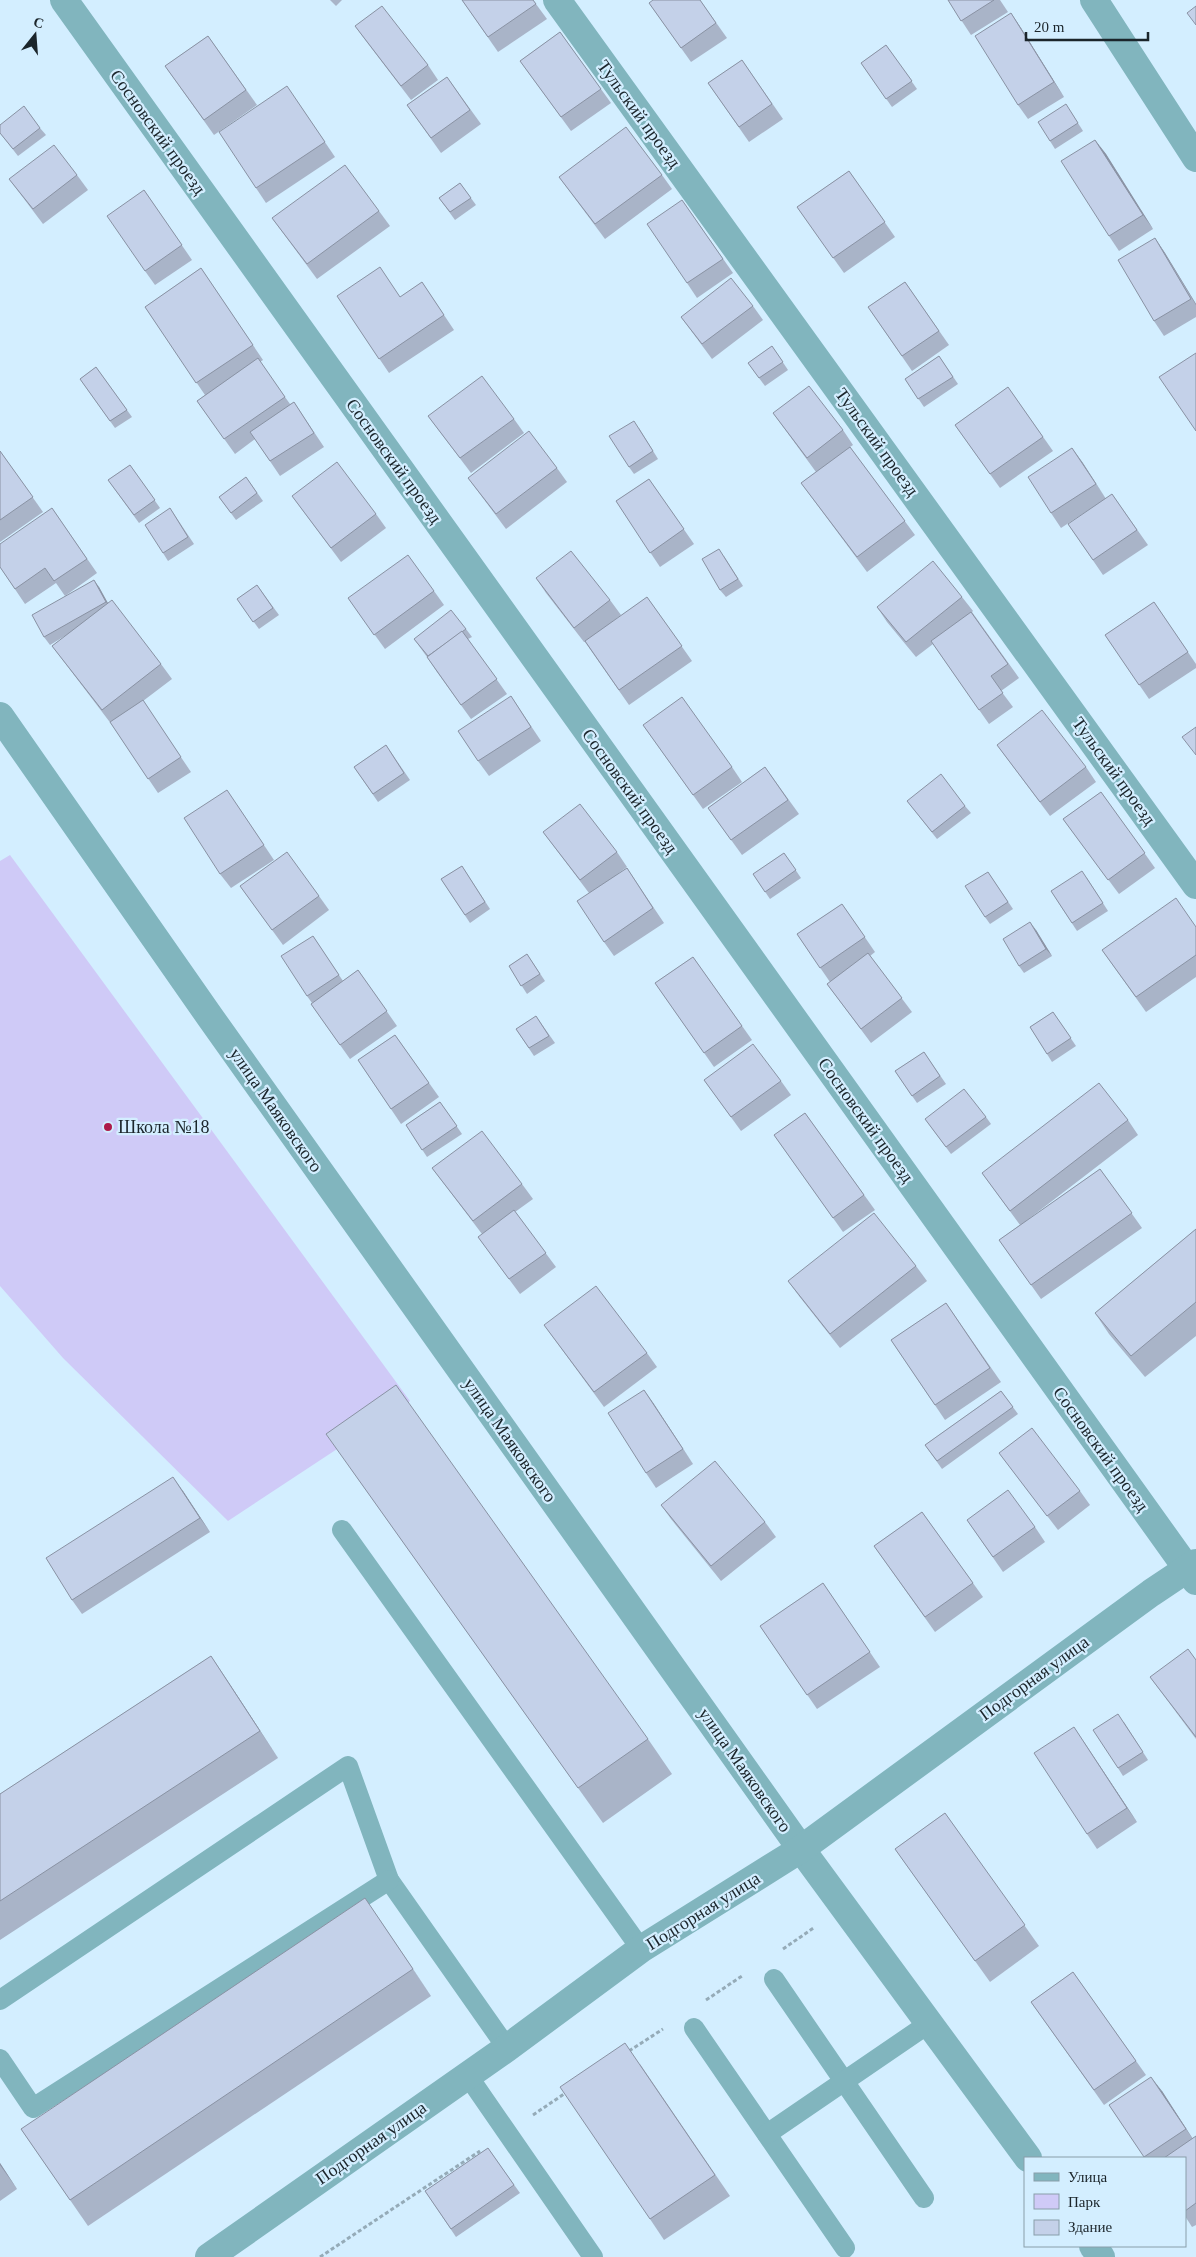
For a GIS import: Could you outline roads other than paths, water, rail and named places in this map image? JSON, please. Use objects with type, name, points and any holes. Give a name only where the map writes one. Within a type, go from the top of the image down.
[{"type":"street","name":"Сосновский проезд","points":[[64,0],[1193,1571]]},
{"type":"street","name":"Тульский проезд","points":[[557,0],[1196,885]]},
{"type":"street","points":[[1094,0],[1196,158]]},
{"type":"street","name":"улица Маяковского","points":[[0,716],[210,1017],[801,1849],[1027,2157]]},
{"type":"street","name":"Подгорная улица","points":[[208,2257],[468,2076],[641,1949],[801,1849],[1152,1593],[1193,1571]]},
{"type":"lane","points":[[342,1530],[641,1949]]},
{"type":"lane","points":[[0,2000],[348,1766],[389,1880],[507,2048]]},
{"type":"lane","points":[[0,2059],[33,2108],[389,1880]]},
{"type":"lane","points":[[774,1980],[924,2198]]},
{"type":"lane","points":[[766,2134],[928,2024]]},
{"type":"lane","points":[[694,2028],[845,2248]]},
{"type":"lane","points":[[468,2076],[593,2257]]},
{"type":"place","name":"Школа №18","points":[[108,1127]]}]
